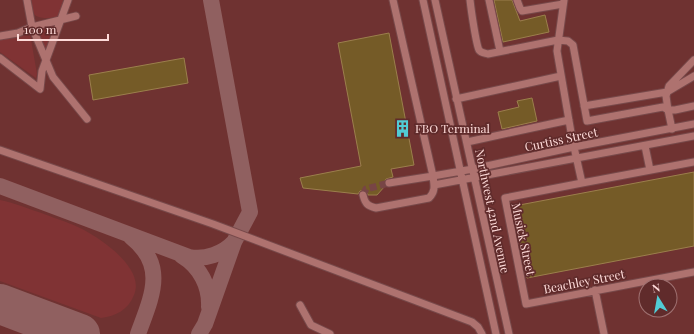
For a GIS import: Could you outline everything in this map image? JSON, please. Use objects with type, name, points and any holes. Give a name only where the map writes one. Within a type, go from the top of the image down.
[{"type":"street","points":[[27,0],[32,27],[53,77],[87,119]]},
{"type":"street","points":[[0,58],[40,89],[42,71],[68,0]]},
{"type":"street","points":[[363,195],[365,203],[370,207],[376,208],[428,198],[433,194],[435,188],[394,0]]},
{"type":"street","name":"Northwest 42nd Avenue","points":[[423,0],[496,334]]},
{"type":"street","name":"Northwest 42nd Avenue","points":[[435,0],[509,334]]},
{"type":"street","points":[[470,0],[479,50],[483,53],[488,54],[558,40],[568,41],[572,45],[587,121],[663,107],[668,110],[675,110],[694,106]]},
{"type":"street","points":[[490,0],[500,51]]},
{"type":"street","points":[[517,0],[522,11],[563,2],[557,51],[576,158],[582,183],[694,162]]},
{"type":"street","points":[[0,36],[18,34],[32,27],[76,16]]},
{"type":"street","points":[[672,128],[666,92],[671,84],[694,60]]},
{"type":"street","points":[[456,98],[561,76]]},
{"type":"street","points":[[584,106],[666,92],[694,76]]},
{"type":"street","points":[[467,142],[569,120]]},
{"type":"street","name":"Curtiss Street","points":[[389,183],[473,169],[574,147],[694,124]]},
{"type":"street","name":"Curtiss Street","points":[[434,186],[694,136]]},
{"type":"street","points":[[645,146],[650,170]]},
{"type":"street","points":[[0,150],[213,224],[472,322],[478,327],[482,334]]},
{"type":"street","name":"Musick Street","points":[[526,304],[505,198],[582,183]]},
{"type":"street","name":"Beachley Street","points":[[526,304],[694,272]]},
{"type":"street","points":[[595,290],[604,334]]},
{"type":"street","points":[[300,305],[311,325],[330,334]]},
{"type":"shaded area","points":[[0,0],[694,0],[694,334],[0,334]]},
{"type":"shaded area","points":[[30,0],[64,0],[58,17],[41,18],[33,13]]},
{"type":"shaded area","points":[[56,23],[45,51],[37,31],[39,27]]},
{"type":"shaded area","points":[[27,32],[30,34],[37,74],[36,78],[0,52],[0,40]]},
{"type":"shaded area","points":[[0,200],[22,206],[74,225],[102,241],[112,249],[121,257],[134,275],[136,285],[134,295],[128,305],[112,316],[101,318],[0,281]]},
{"type":"building","points":[[494,0],[512,0],[520,21],[545,15],[549,32],[503,42]]},
{"type":"building","points":[[389,33],[414,165],[391,169],[393,177],[386,179],[384,183],[385,186],[377,195],[368,195],[364,190],[360,191],[358,194],[303,188],[300,178],[361,166],[338,43]]},
{"type":"building","points":[[184,58],[188,83],[93,100],[89,75]]},
{"type":"building","points":[[532,98],[537,121],[502,129],[498,112],[519,107],[517,101]]},
{"type":"building","points":[[694,172],[694,246],[527,278],[514,206]]},
{"type":"taxiway","points":[[199,334],[205,324],[234,242],[250,212],[211,0]]},
{"type":"taxiway","points":[[0,186],[189,257],[207,257],[225,250],[234,242]]},
{"type":"taxiway","points":[[131,237],[150,259],[153,271],[153,283],[148,308],[138,334]]},
{"type":"taxiway","points":[[182,256],[199,271],[203,278],[208,292],[209,307]]},
{"type":"taxiway","points":[[64,328],[72,334]]},
{"type":"runway","points":[[0,304],[80,334]]},
{"type":"tunnel","points":[[363,195],[366,189],[389,183]]},
{"type":"place","name":"FBO Terminal","points":[[402,128]]}]
